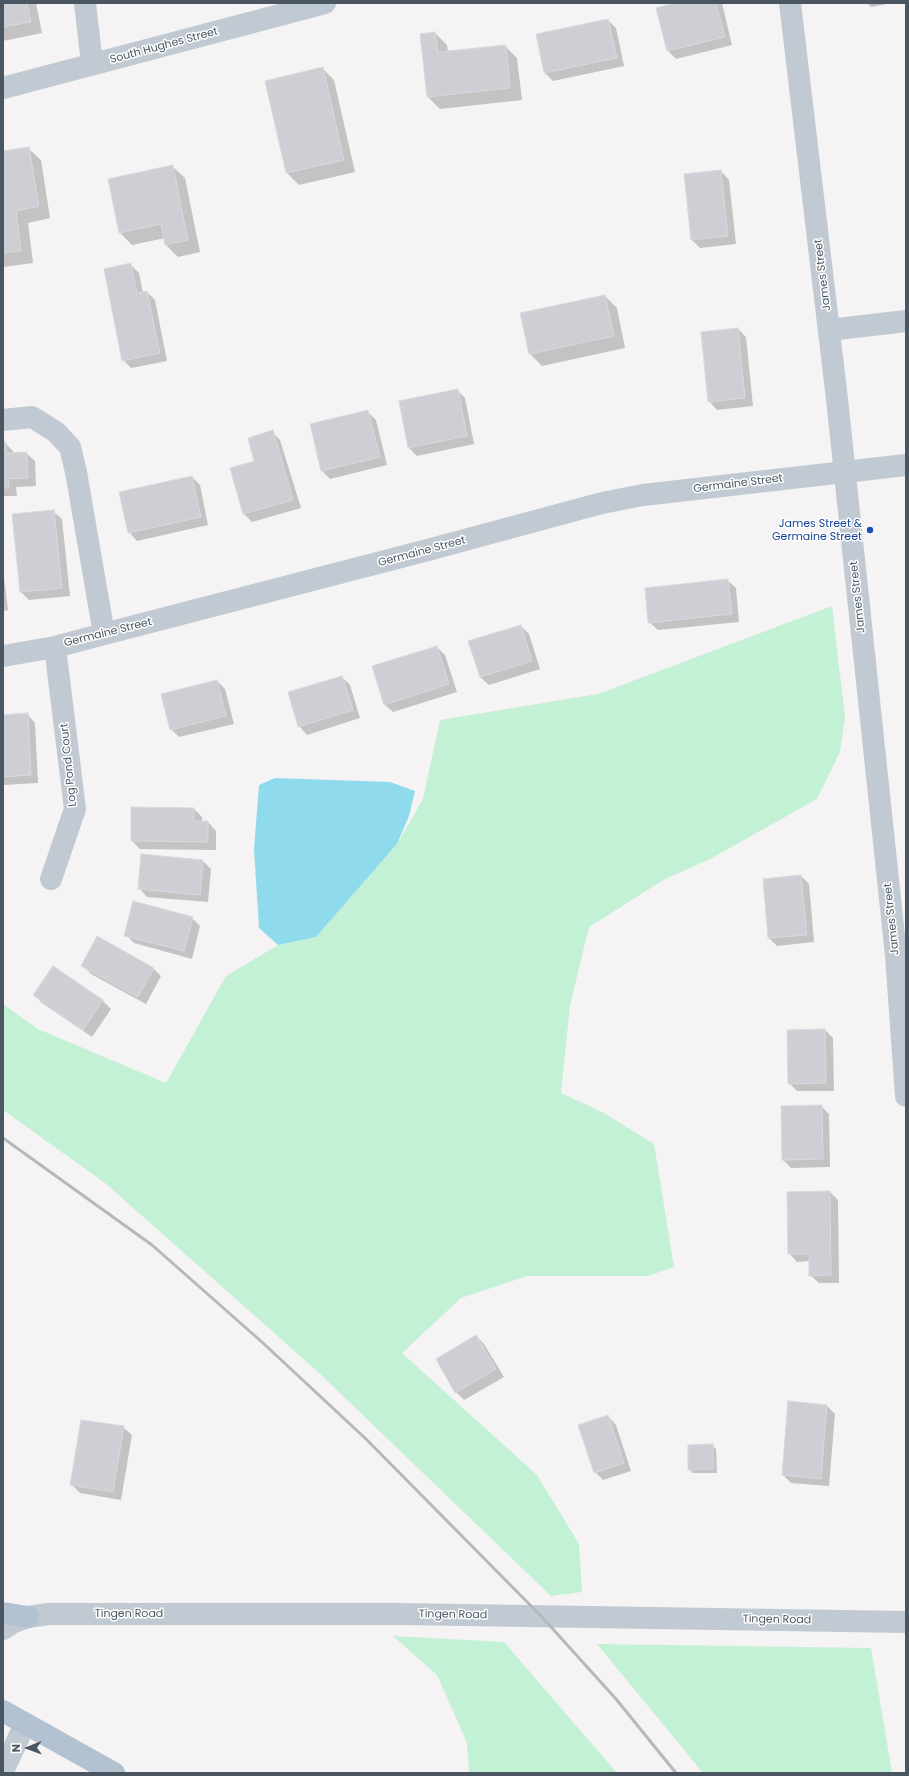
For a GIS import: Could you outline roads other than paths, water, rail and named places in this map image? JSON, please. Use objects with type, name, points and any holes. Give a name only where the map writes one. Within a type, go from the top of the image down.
[{"type":"main road","points":[[3,1613],[28,1617]]},
{"type":"main road","points":[[3,1711],[114,1773]]},
{"type":"street","points":[[85,3],[92,64]]},
{"type":"street","name":"South Hughes Street","points":[[3,88],[289,8],[325,3]]},
{"type":"street","name":"James Street","points":[[790,3],[901,955],[906,1096]]},
{"type":"street","points":[[829,330],[906,321]]},
{"type":"street","points":[[3,420],[32,417],[56,432],[70,447],[78,483],[104,634]]},
{"type":"street","name":"Germaine Street","points":[[3,656],[55,646],[104,634],[602,503],[644,495],[906,465]]},
{"type":"street","name":"Log Pond Court","points":[[51,879],[75,809],[55,646]]},
{"type":"street","name":"Tingen Road","points":[[3,1628],[28,1617],[48,1614],[400,1614],[906,1622]]},
{"type":"street","points":[[3,1771],[25,1724]]},
{"type":"water","points":[[275,778],[390,782],[415,791],[409,816],[397,844],[316,937],[278,945],[259,928],[254,849],[259,785]]},
{"type":"railway","points":[[3,1138],[152,1245],[263,1343],[366,1439],[542,1617],[616,1699],[676,1773]]},
{"type":"place","name":"James Street & Germaine Street","points":[[870,530]]}]
